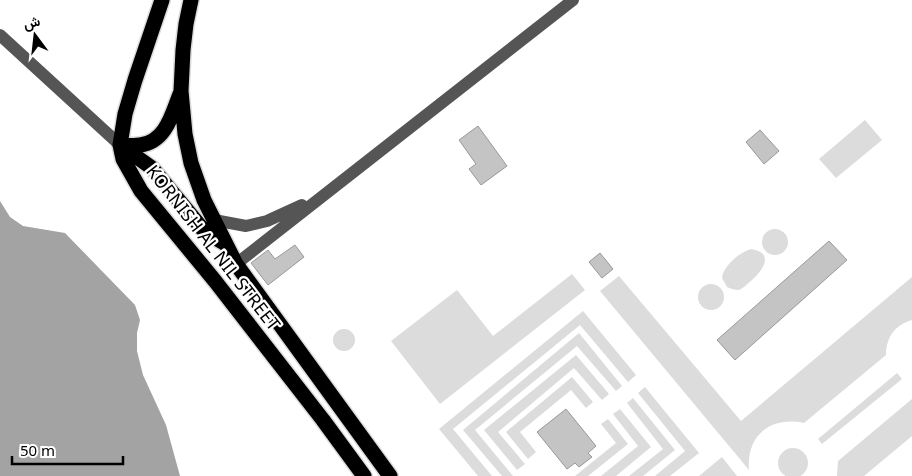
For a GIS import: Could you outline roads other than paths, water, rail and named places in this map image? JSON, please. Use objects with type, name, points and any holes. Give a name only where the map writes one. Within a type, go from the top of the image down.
[{"type":"highway","points":[[120,145],[128,105],[162,0]]},
{"type":"highway","points":[[120,145],[142,145],[156,139],[168,126],[181,91],[183,50],[191,0]]},
{"type":"highway","name":"KORNISH AL NIL STREET","points":[[181,91],[185,134],[191,163],[204,200],[236,264],[390,476]]},
{"type":"highway","points":[[120,145],[152,168],[205,232],[226,244]]},
{"type":"highway","name":"KORNISH AL NIL STREET","points":[[120,145],[123,159],[141,191],[221,288],[364,476]]},
{"type":"street","points":[[236,264],[573,0]]},
{"type":"street","name":"KORNISH AL NIL STREET","points":[[0,35],[120,145]]},
{"type":"street","points":[[214,220],[240,226],[254,225],[320,197]]},
{"type":"street","points":[[254,225],[269,238]]}]
